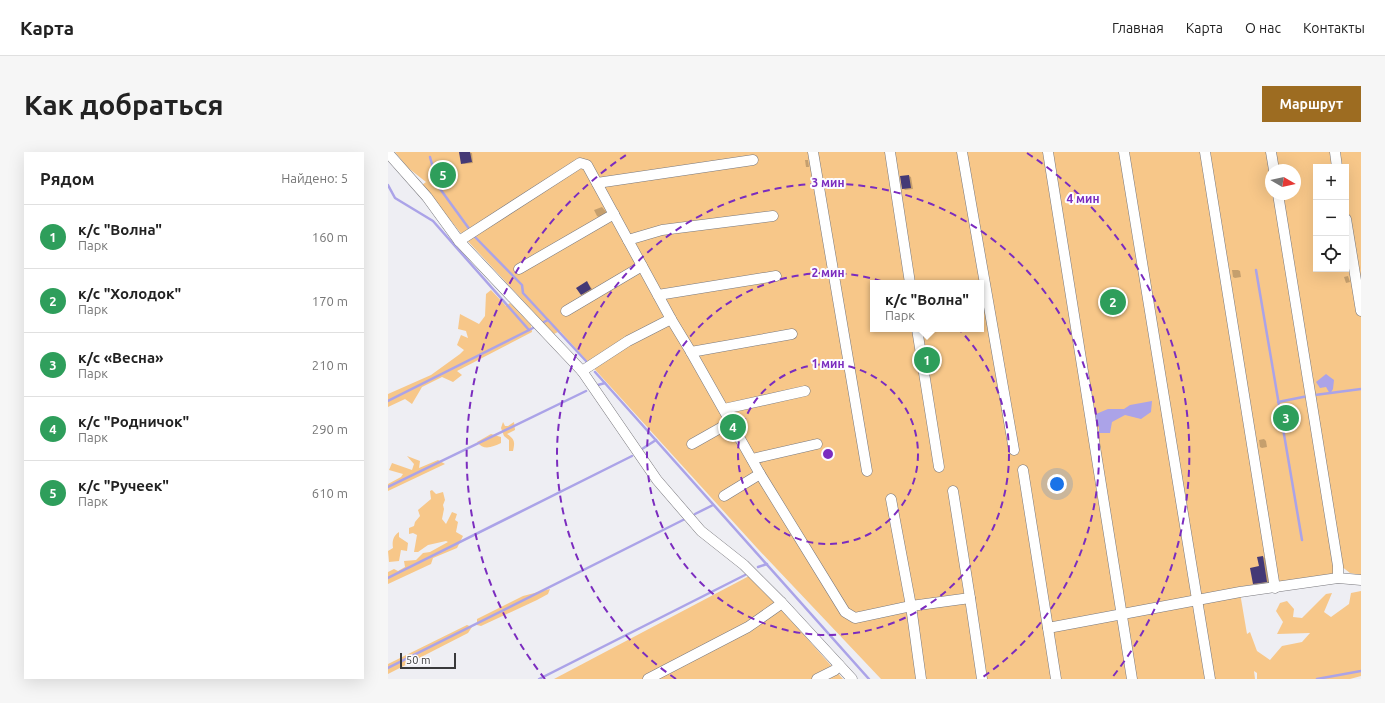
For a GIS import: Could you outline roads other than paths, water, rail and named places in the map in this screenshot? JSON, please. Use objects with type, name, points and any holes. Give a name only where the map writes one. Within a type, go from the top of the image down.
[{"type":"lane","points":[[813,152],[867,471]]},
{"type":"lane","points":[[890,152],[910,280]]},
{"type":"lane","points":[[962,152],[1014,450]]},
{"type":"lane","points":[[1048,152],[1123,614],[1132,679]]},
{"type":"lane","points":[[1124,152],[1210,679]]},
{"type":"lane","points":[[1205,152],[1275,588]]},
{"type":"lane","points":[[1271,152],[1273,164]]},
{"type":"lane","points":[[1335,152],[1337,164]]},
{"type":"lane","points":[[388,153],[427,196],[459,241],[582,371],[657,480],[701,531],[744,565],[781,602],[852,679]]},
{"type":"lane","points":[[597,183],[753,160]]},
{"type":"lane","points":[[459,241],[580,163],[587,165],[671,319],[760,474],[845,612],[855,618],[911,606],[970,598]]},
{"type":"lane","points":[[1279,200],[1337,558],[1338,578]]},
{"type":"lane","points":[[519,269],[614,214]]},
{"type":"lane","points":[[628,240],[662,230],[773,216]]},
{"type":"lane","points":[[1349,236],[1361,311]]},
{"type":"lane","points":[[566,311],[642,266]]},
{"type":"lane","points":[[658,295],[776,276]]},
{"type":"lane","points":[[582,371],[628,340],[671,319]]},
{"type":"lane","points":[[918,332],[939,467]]},
{"type":"lane","points":[[691,352],[792,334]]},
{"type":"lane","points":[[724,409],[805,391]]},
{"type":"lane","points":[[692,444],[731,422]]},
{"type":"lane","points":[[752,460],[817,444]]},
{"type":"lane","points":[[1023,470],[1056,679]]},
{"type":"lane","points":[[724,496],[760,474]]},
{"type":"lane","points":[[953,491],[982,679]]},
{"type":"lane","points":[[891,498],[911,606],[921,679]]},
{"type":"lane","points":[[1048,628],[1240,592],[1338,578],[1361,580]]},
{"type":"lane","points":[[648,679],[748,627],[778,606],[781,602]]},
{"type":"lane","points":[[817,679],[835,670],[840,665]]},
{"type":"waterway","points":[[430,157],[438,186],[470,230]]},
{"type":"waterway","points":[[388,185],[395,198],[433,221],[529,330]]},
{"type":"waterway","points":[[475,237],[522,285],[523,293],[548,320]]},
{"type":"waterway","points":[[1256,270],[1302,540]]},
{"type":"waterway","points":[[544,322],[548,320],[586,361]]},
{"type":"waterway","points":[[388,401],[533,328]]},
{"type":"waterway","points":[[595,372],[869,679]]},
{"type":"waterway","points":[[598,385],[605,383]]},
{"type":"waterway","points":[[1315,395],[1361,389]]},
{"type":"waterway","points":[[388,487],[586,391]]},
{"type":"waterway","points":[[1278,402],[1308,396]]},
{"type":"waterway","points":[[642,449],[656,440]]},
{"type":"waterway","points":[[388,578],[632,456]]},
{"type":"waterway","points":[[695,514],[713,505]]},
{"type":"waterway","points":[[388,668],[685,519]]},
{"type":"waterway","points":[[758,567],[767,564]]},
{"type":"waterway","points":[[539,679],[745,575]]},
{"type":"waterway","points":[[1317,679],[1361,671]]},
{"type":"place","name":"к/с \"Ручеек\"","points":[[443,175]]},
{"type":"place","name":"к/с \"Холодок\"","points":[[1113,302]]},
{"type":"place","name":"к/с \"Волна\"","points":[[927,360]]},
{"type":"place","name":"к/с «Весна»","points":[[1286,418]]},
{"type":"place","name":"к/с \"Родничок\"","points":[[733,427]]}]
